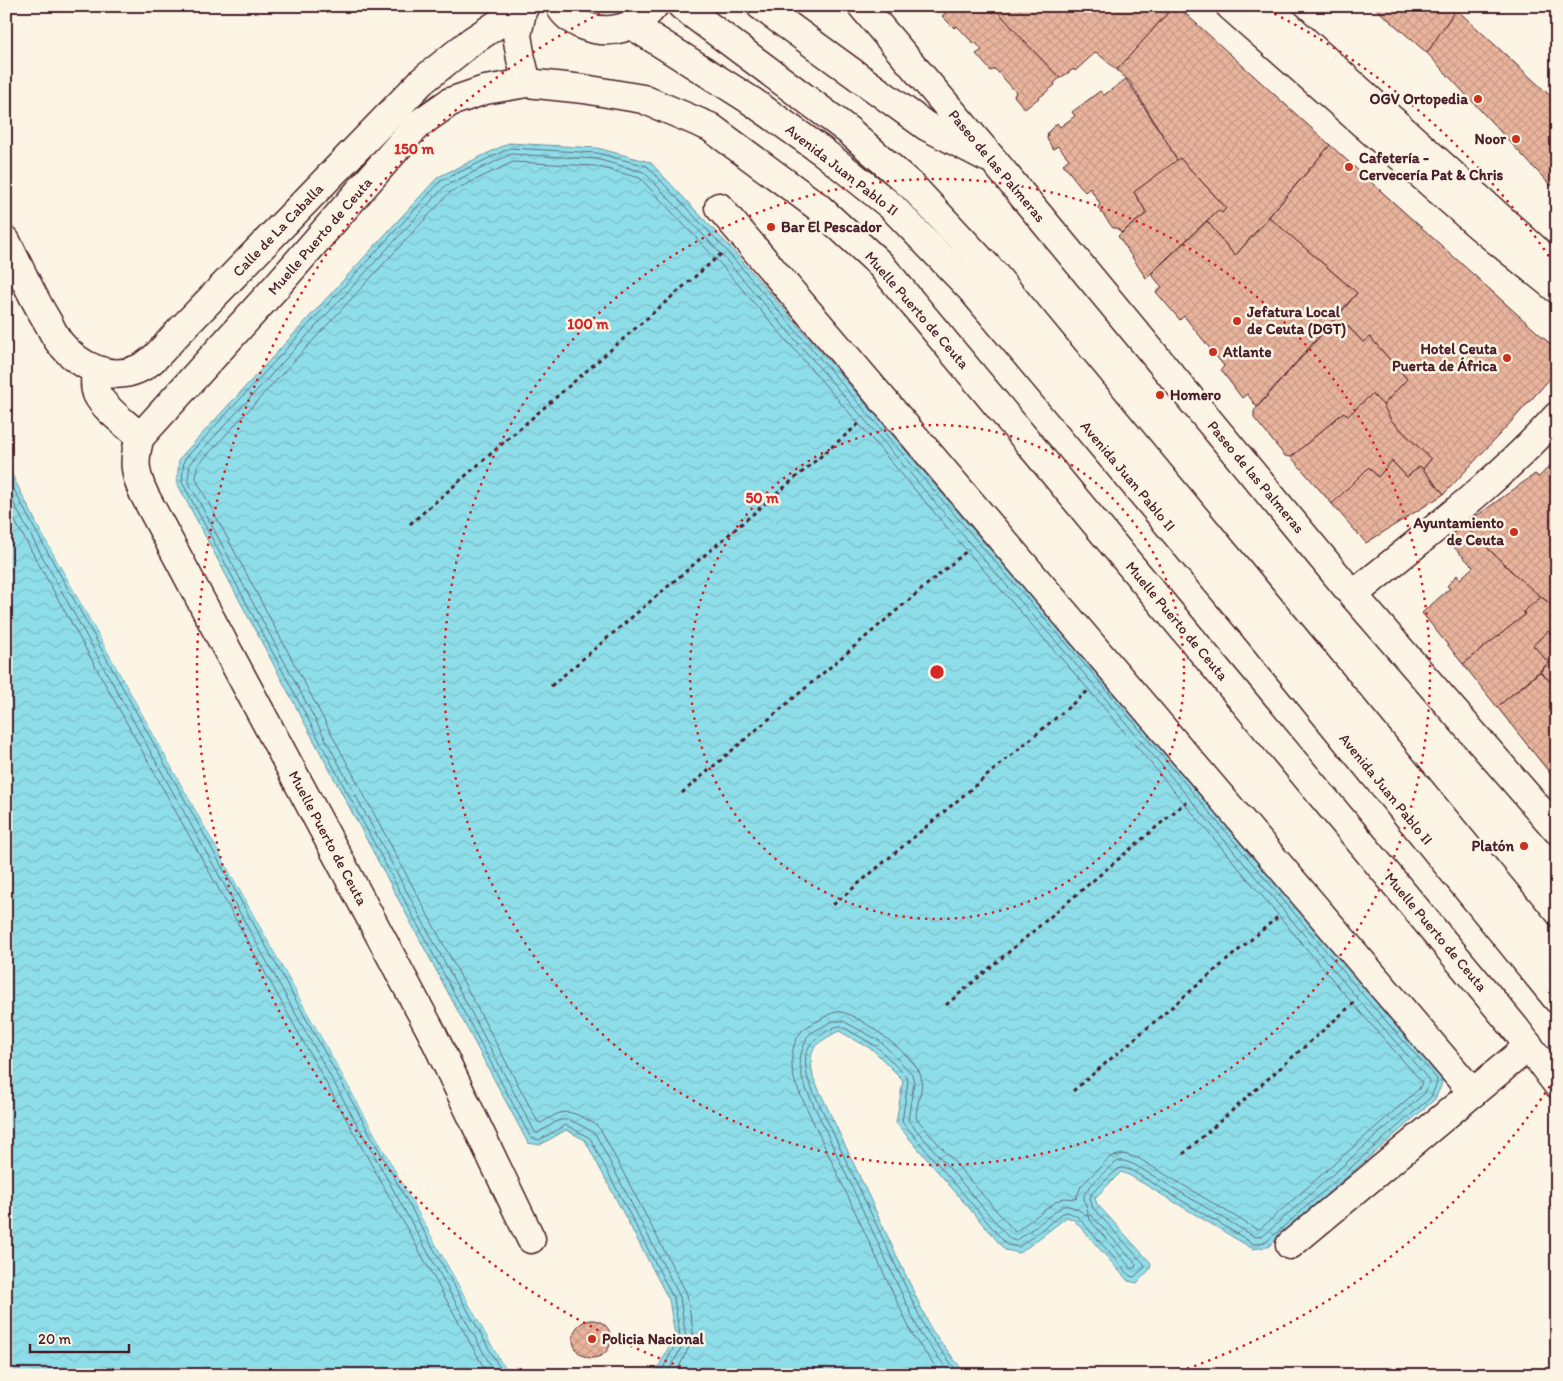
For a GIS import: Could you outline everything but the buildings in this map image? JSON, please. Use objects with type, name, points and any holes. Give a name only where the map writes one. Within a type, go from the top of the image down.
[{"type":"street","points":[[560,6],[576,23],[594,30],[614,31],[632,25],[646,16],[654,6]]},
{"type":"street","name":"Avenida Juan Pablo II","points":[[682,6],[850,131],[914,188],[993,274],[1557,956]]},
{"type":"street","points":[[761,6],[926,126],[994,161]]},
{"type":"street","name":"Paseo de las Palmeras","points":[[862,6],[994,161],[1353,595],[1557,830]]},
{"type":"street","points":[[1230,6],[1478,225],[1557,289]]},
{"type":"street","points":[[1266,6],[1557,268]]},
{"type":"street","points":[[524,7],[518,35],[521,60],[527,83]]},
{"type":"street","name":"Calle de La Caballa","points":[[6,241],[35,300],[60,342],[78,360],[97,370],[110,373],[137,370],[149,363],[422,81],[472,41],[524,7]]},
{"type":"street","name":"Avenida Juan Pablo II","points":[[632,25],[750,100],[830,157],[891,206],[972,290],[1244,614],[1557,999]]},
{"type":"street","name":"Muelle Puerto de Ceuta","points":[[531,1239],[431,1031],[138,482],[135,467],[136,451],[140,437],[275,288],[417,125],[450,102],[485,90],[527,83],[584,89],[643,99],[710,127],[817,206],[880,264],[1529,1046],[1557,1084]]},
{"type":"street","name":"Paseo de las Palmeras","points":[[926,126],[941,123],[946,113],[940,98]]},
{"type":"street","points":[[719,207],[1473,1093]]},
{"type":"street","points":[[97,370],[94,382],[97,394],[103,403],[140,437]]},
{"type":"street","points":[[1353,595],[1468,500],[1538,437],[1557,416]]},
{"type":"street","points":[[1290,1245],[1529,1046]]},
{"type":"path","points":[[410,524],[722,253]]},
{"type":"path","points":[[551,686],[866,418]]},
{"type":"path","points":[[682,793],[974,546]]},
{"type":"path","points":[[833,905],[1096,684]]},
{"type":"path","points":[[946,1005],[1191,797]]},
{"type":"path","points":[[1074,1091],[1286,910]]},
{"type":"path","points":[[1183,1154],[1360,998]]},
{"type":"water","points":[[509,143],[597,148],[650,162],[730,247],[873,412],[1103,678],[1442,1077],[1441,1086],[1435,1099],[1268,1247],[1253,1249],[1121,1172],[1095,1198],[1097,1204],[1151,1263],[1150,1269],[1137,1283],[1128,1281],[1074,1220],[1067,1217],[1020,1253],[1005,1250],[896,1123],[903,1080],[873,1050],[839,1031],[823,1040],[814,1048],[811,1059],[813,1077],[931,1329],[966,1375],[651,1375],[658,1368],[675,1335],[669,1300],[585,1140],[566,1130],[540,1145],[528,1143],[177,483],[179,459],[438,177]]},
{"type":"water","points":[[6,463],[36,522],[502,1363],[516,1375],[6,1375]]},
{"type":"pier","points":[[38,521],[504,1361],[518,1375],[502,1363],[36,522]]},
{"type":"place","name":"OGV Ortopedia","points":[[1478,99]]},
{"type":"place","name":"Noor","points":[[1516,139]]},
{"type":"place","name":"Cafetería - Cervecería Pat & Chris","points":[[1349,167]]},
{"type":"place","name":"Bar El Pescador","points":[[771,227]]},
{"type":"place","name":"Jefatura Local de Ceuta (DGT)","points":[[1237,321]]},
{"type":"place","name":"Atlante","points":[[1213,352]]},
{"type":"place","name":"Hotel Ceuta Puerta de África","points":[[1507,358]]},
{"type":"place","name":"Homero","points":[[1160,395]]},
{"type":"place","name":"Ayuntamiento de Ceuta","points":[[1514,532]]},
{"type":"place","name":"Platón","points":[[1524,846]]},
{"type":"place","name":"Policia Nacional","points":[[592,1339]]}]
